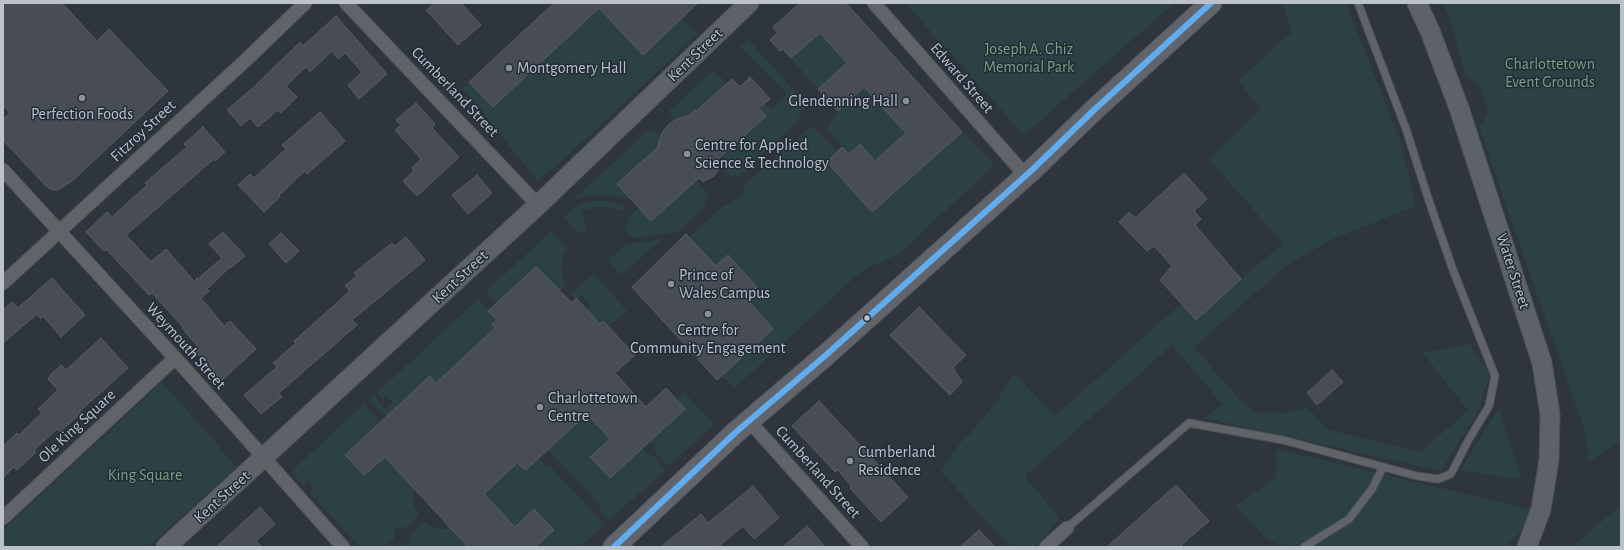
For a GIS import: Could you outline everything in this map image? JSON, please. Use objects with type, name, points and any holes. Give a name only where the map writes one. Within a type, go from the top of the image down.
[{"type":"main road","points":[[614,547],[749,421],[826,355],[1026,175],[1211,3]]},
{"type":"street","name":"Fitzroy Street","points":[[3,283],[246,60],[305,3]]},
{"type":"street","name":"Cumberland Street","points":[[346,3],[538,205]]},
{"type":"street","name":"Kent Street","points":[[166,547],[265,458],[538,205],[749,3]]},
{"type":"street","name":"Edward Street","points":[[874,3],[1026,175]]},
{"type":"street","name":"Water Street","points":[[1417,3],[1430,31],[1459,108],[1542,363],[1550,414],[1549,460],[1541,509],[1527,547]]},
{"type":"street","name":"Weymouth Street","points":[[3,170],[58,232],[175,358],[343,547]]},
{"type":"street","name":"Ole King Square","points":[[3,518],[175,358]]},
{"type":"street","name":"Cumberland Street","points":[[749,421],[862,547]]},
{"type":"street","points":[[1046,547],[1067,528]]},
{"type":"lane","points":[[1067,528],[1189,423],[1283,440],[1417,476],[1438,479],[1451,474],[1469,439],[1489,406],[1495,376],[1453,270],[1406,129],[1358,3]]},
{"type":"lane","points":[[1304,547],[1349,519],[1372,489],[1383,467]]},
{"type":"green space","points":[[668,3],[698,34],[576,148],[538,181],[463,88],[469,82],[493,107],[599,8],[643,55]]},
{"type":"green space","name":"Joseph A. Ghiz Memorial Park","points":[[905,3],[1174,3],[1024,135]]},
{"type":"green space","points":[[1282,3],[1346,3],[1400,140],[1416,206],[1335,238],[1288,264],[1194,347],[1241,401],[1257,412],[1287,413],[1307,407],[1329,430],[1421,452],[1468,410],[1423,353],[1470,344],[1489,375],[1479,410],[1441,471],[1204,418],[1222,404],[1172,345],[1025,476],[1059,518],[1036,547],[1011,547],[941,472],[960,443],[968,436],[995,404],[1014,373],[1055,416],[1181,304],[1196,319],[1283,243],[1209,159],[1261,109],[1238,81],[1292,32]]},
{"type":"green space","name":"Charlottetown Event Grounds","points":[[1443,3],[1621,3],[1621,440],[1589,462],[1586,435],[1479,127],[1488,113],[1479,85],[1465,75],[1450,19]]},
{"type":"green space","points":[[819,33],[847,63],[818,89],[791,58]]},
{"type":"green space","points":[[748,39],[801,98],[803,107],[798,120],[792,127],[738,177],[735,174],[731,177],[717,161],[766,116],[760,108],[765,103],[771,109],[787,94],[740,46]]},
{"type":"green space","points":[[714,70],[727,84],[683,121],[680,118],[674,121],[669,111]]},
{"type":"green space","points":[[864,87],[906,133],[875,161],[860,145],[849,154],[827,129],[838,111]]},
{"type":"green space","points":[[811,126],[838,152],[827,162],[872,212],[962,132],[994,165],[900,253],[870,267],[856,276],[735,388],[721,376],[773,329],[746,298],[728,255],[716,266],[689,237],[724,205],[728,205],[741,196],[746,184]]},
{"type":"green space","points":[[649,130],[661,135],[664,139],[656,146],[657,148],[618,183],[631,198],[629,200],[619,196],[599,195],[582,197],[571,202]]},
{"type":"green space","points":[[697,180],[709,196],[704,200],[707,205],[677,232],[634,238],[624,230],[631,214],[639,207],[651,221]]},
{"type":"green space","points":[[592,201],[604,201],[625,205],[622,211],[609,207],[598,207],[581,211],[587,231],[579,234],[564,217],[572,209],[581,204]]},
{"type":"green space","points":[[551,231],[567,248],[563,256],[562,267],[563,278],[566,285],[560,291],[536,267],[497,303],[486,292]]},
{"type":"green space","points":[[662,239],[621,275],[608,260],[627,244]]},
{"type":"green space","points":[[594,274],[627,311],[608,327],[595,329],[581,313],[590,305],[582,295],[577,299],[570,294]]},
{"type":"green space","points":[[478,299],[497,320],[492,324],[495,328],[445,374],[458,388],[386,417],[369,400],[374,395],[385,409],[393,403],[387,396],[383,399],[377,393]]},
{"type":"green space","name":"King Square","points":[[162,382],[237,467],[148,547],[3,547],[3,530]]},
{"type":"green space","points":[[684,392],[714,424],[669,466],[656,453],[655,447],[650,441],[685,409],[676,399]]},
{"type":"green space","points":[[364,404],[381,422],[345,455],[364,475],[385,457],[415,490],[413,503],[419,515],[405,528],[401,527],[396,529],[394,539],[384,547],[360,547],[309,492],[314,487],[308,481],[304,485],[293,472],[295,468]]},
{"type":"green space","points":[[580,407],[610,439],[590,457],[610,478],[642,448],[647,454],[653,456],[666,470],[609,520],[598,509],[601,506],[548,450],[569,431]]},
{"type":"green space","points":[[1499,408],[1522,480],[1460,470]]},
{"type":"green space","points":[[1276,449],[1538,511],[1525,528],[1505,547],[1286,547],[1266,539],[1236,506],[1276,477]]},
{"type":"green space","points":[[539,458],[547,467],[549,465],[605,525],[580,547],[535,547],[554,530],[534,509],[515,527],[484,494],[517,463],[525,470]]},
{"type":"green space","points":[[1621,505],[1621,547],[1572,547]]},
{"type":"green space","points":[[425,522],[440,529],[447,529],[450,527],[468,547],[397,547],[408,544],[411,535]]},
{"type":"building","name":"Perfection Foods","points":[[3,3],[62,3],[97,41],[109,29],[168,91],[71,182],[58,190],[50,189],[44,184],[3,140],[3,119],[10,113],[3,105]]},
{"type":"building","points":[[434,3],[461,3],[481,25],[458,45],[426,10]]},
{"type":"building","name":"Montgomery Hall","points":[[554,3],[698,3],[643,55],[599,8],[493,107],[469,82]]},
{"type":"building","name":"Glendenning Hall","points":[[800,3],[846,3],[962,132],[872,212],[827,162],[842,147],[849,154],[860,144],[875,161],[906,133],[864,87],[838,111],[818,89],[847,63],[820,33],[791,58],[783,49],[780,51],[770,40],[777,33],[773,27]]},
{"type":"building","points":[[336,16],[387,74],[359,99],[348,85],[362,72],[345,53],[338,59],[332,51],[310,72],[306,67],[286,86],[297,97],[281,113],[278,110],[258,127],[250,118],[241,126],[227,110],[256,85],[300,42],[303,46]]},
{"type":"building","name":"Centre for Applied Science & Technology","points":[[750,77],[770,99],[759,108],[766,116],[717,160],[721,165],[714,176],[703,182],[699,178],[651,221],[617,184],[657,148],[662,133],[668,125],[677,119],[690,115],[695,110],[696,111],[732,79],[740,87]]},
{"type":"building","points":[[416,103],[435,124],[432,128],[459,157],[417,196],[403,181],[414,171],[412,168],[421,159],[395,130],[401,125],[396,120]]},
{"type":"building","points":[[320,112],[345,141],[307,174],[305,171],[279,195],[280,197],[264,212],[238,185],[250,174],[254,178],[286,149],[282,145]]},
{"type":"building","points":[[203,127],[225,152],[215,161],[214,159],[126,235],[151,262],[166,249],[194,281],[222,258],[209,244],[223,232],[245,256],[231,268],[230,267],[207,289],[209,291],[201,298],[224,326],[230,321],[256,349],[222,380],[196,352],[200,349],[182,328],[183,327],[152,293],[149,295],[106,249],[104,251],[86,232],[107,212],[112,217],[147,185],[145,183],[187,147],[184,144]]},
{"type":"building","points":[[1184,173],[1207,199],[1194,211],[1201,219],[1195,225],[1241,279],[1196,320],[1160,280],[1172,266],[1154,246],[1147,251],[1119,222],[1129,212],[1135,218]]},
{"type":"building","points":[[477,175],[492,193],[468,214],[452,195]]},
{"type":"building","points":[[281,233],[299,251],[286,263],[269,244]]},
{"type":"building","name":"Centre for Community Engagement","points":[[686,234],[716,266],[728,255],[757,287],[746,298],[773,329],[717,380],[632,287]]},
{"type":"building","points":[[406,237],[425,260],[352,320],[357,325],[279,393],[282,397],[261,414],[244,395],[277,367],[273,363],[296,343],[294,341],[350,291],[345,286],[357,276],[354,273],[392,243],[395,246]]},
{"type":"building","name":"Charlottetown Centre","points":[[536,267],[572,303],[576,298],[600,324],[603,321],[635,355],[615,373],[646,407],[666,388],[685,409],[610,478],[590,457],[610,439],[587,414],[529,467],[525,470],[517,463],[484,494],[515,527],[534,509],[554,530],[535,547],[468,547],[385,457],[364,475],[345,455],[430,376],[436,383],[495,328],[492,324],[497,320],[488,311]]},
{"type":"building","points":[[52,278],[85,315],[61,337],[43,316],[41,319],[37,314],[3,343],[3,310],[12,302],[18,308]]},
{"type":"building","points":[[919,307],[966,355],[953,368],[962,382],[950,395],[890,335]]},
{"type":"building","points":[[101,338],[128,368],[79,412],[81,413],[60,432],[57,429],[34,450],[36,452],[17,470],[14,467],[3,478],[3,446],[17,433],[19,435],[42,413],[38,409],[58,390],[48,379],[50,375],[61,365],[66,370]]},
{"type":"building","points":[[1332,370],[1343,382],[1317,405],[1307,393]]},
{"type":"building","name":"Cumberland Residence","points":[[819,401],[908,497],[881,522],[850,488],[852,487],[838,470],[835,472],[792,426]]},
{"type":"building","points":[[1176,485],[1209,521],[1180,547],[1107,547]]},
{"type":"building","points":[[753,486],[779,518],[754,539],[743,526],[718,547],[661,547],[701,514],[708,523]]},
{"type":"building","points":[[260,507],[275,524],[256,541],[262,547],[216,547]]},
{"type":"building","points":[[807,526],[825,547],[783,547]]},
{"type":"building","points":[[979,530],[995,547],[960,547]]},
{"type":"transit line","points":[[614,547],[736,432],[826,355],[1032,170],[1094,110],[1211,3]]},
{"type":"place","name":"Montgomery Hall","points":[[509,68]]},
{"type":"place","name":"Perfection Foods","points":[[82,98]]},
{"type":"place","name":"Glendenning Hall","points":[[906,101]]},
{"type":"place","name":"Centre for Applied Science & Technology","points":[[687,154]]},
{"type":"place","name":"Prince of Wales Campus","points":[[671,284]]},
{"type":"place","name":"Centre for Community Engagement","points":[[708,314]]},
{"type":"place","name":"Charlottetown Centre","points":[[540,407]]},
{"type":"place","name":"Cumberland Residence","points":[[850,461]]}]
